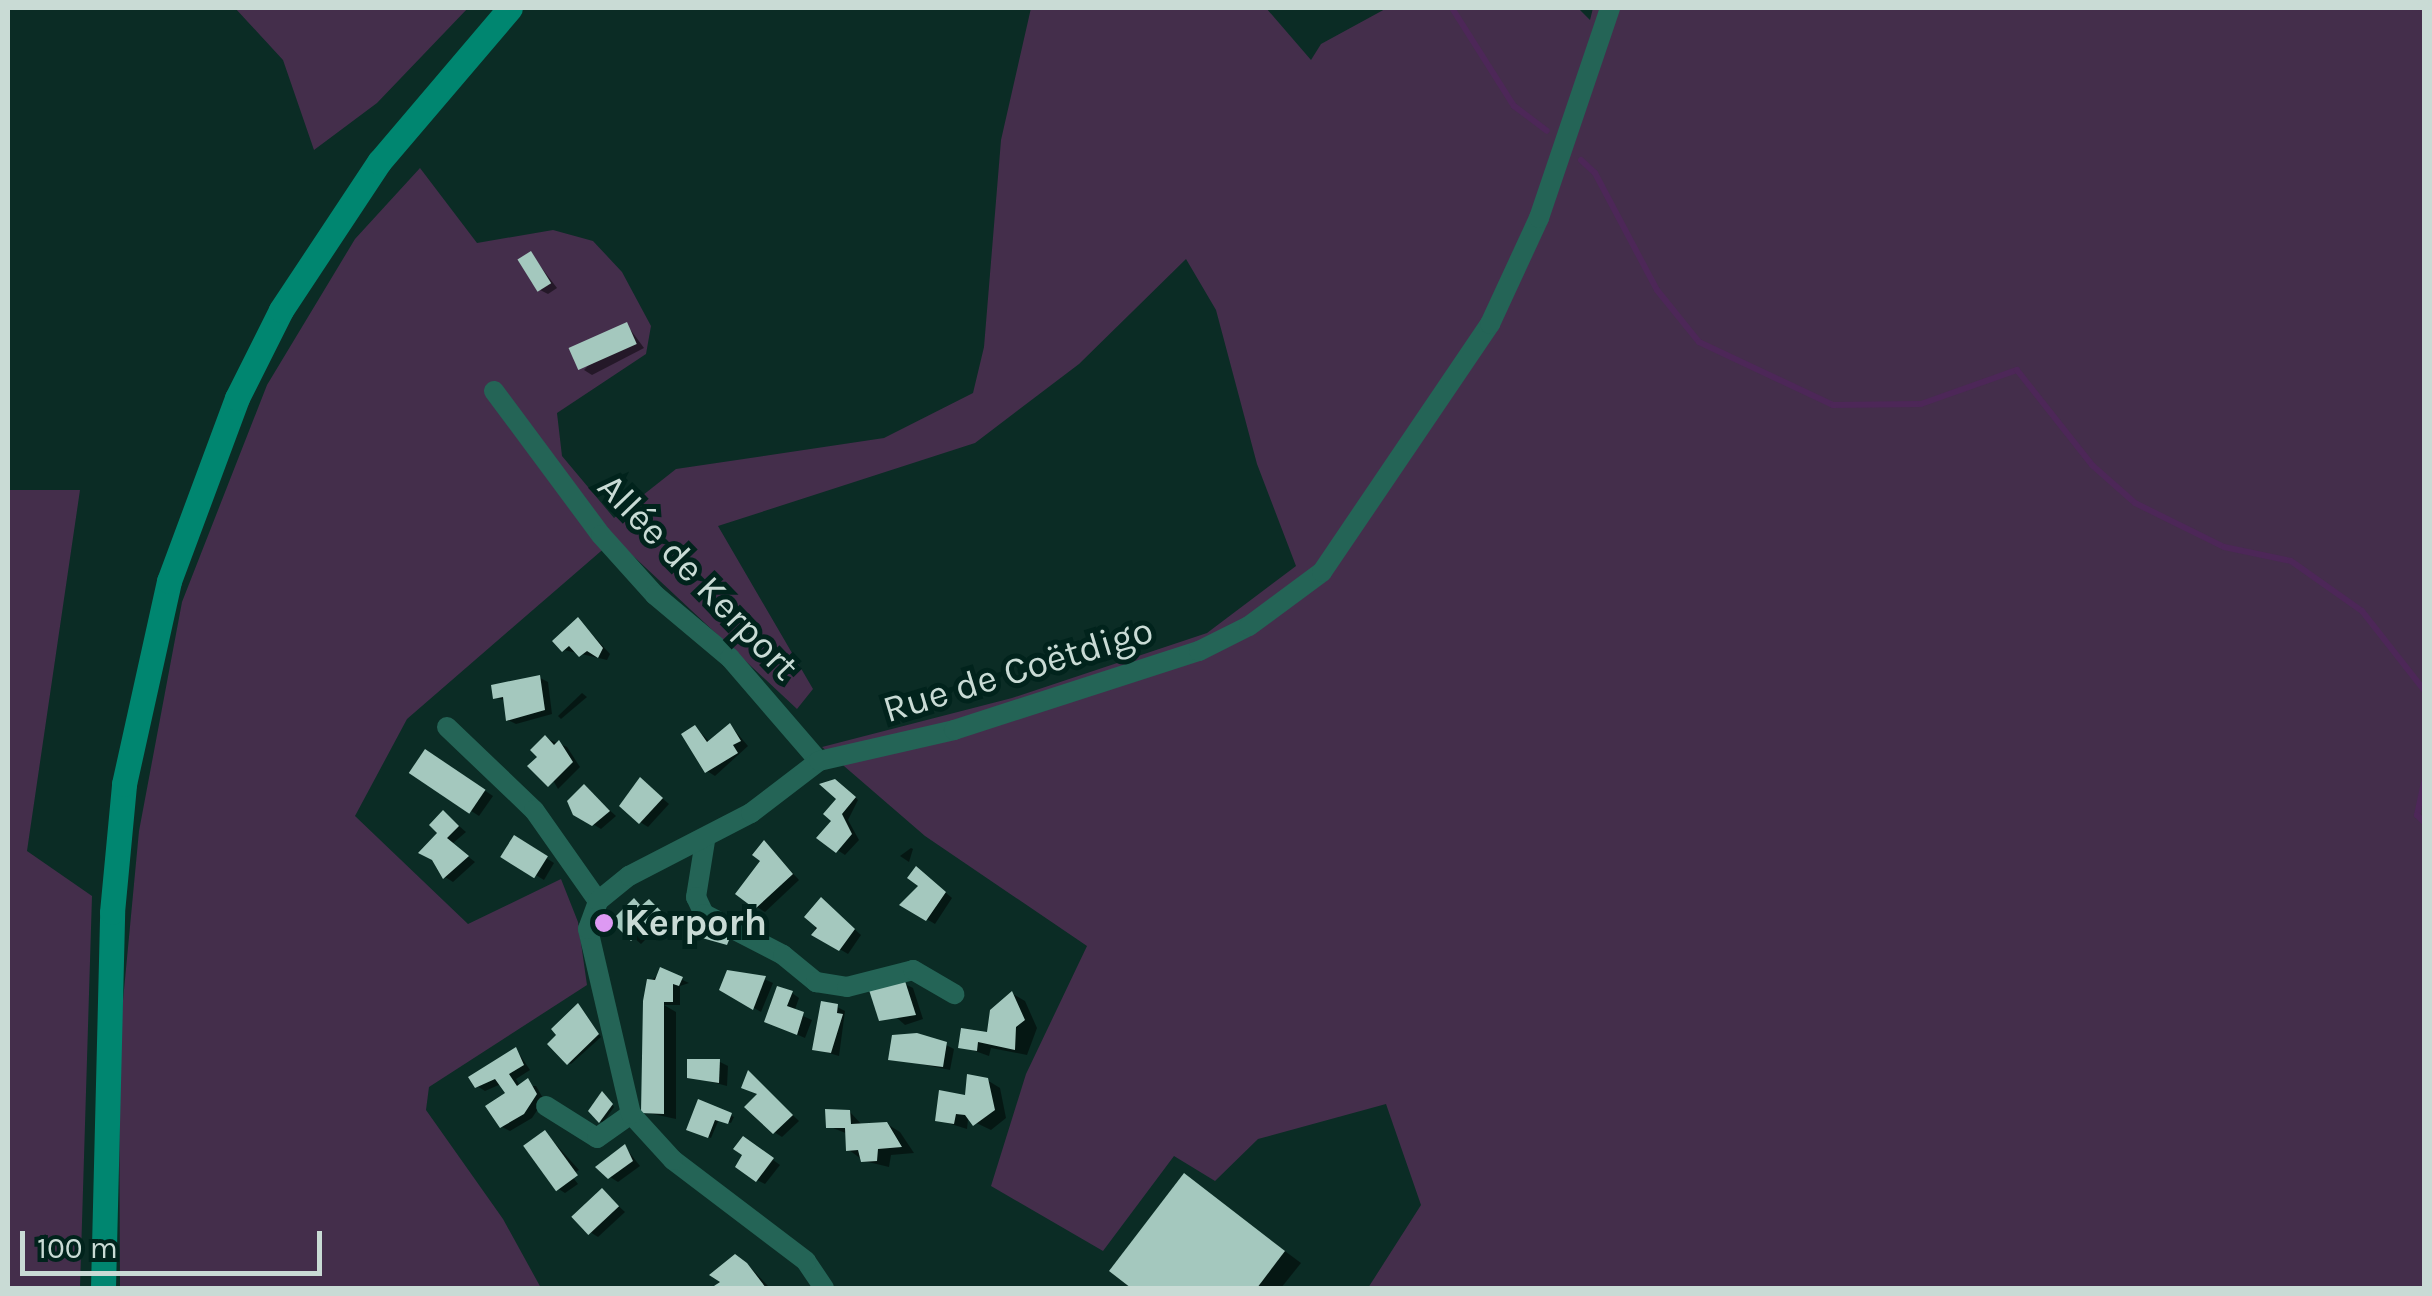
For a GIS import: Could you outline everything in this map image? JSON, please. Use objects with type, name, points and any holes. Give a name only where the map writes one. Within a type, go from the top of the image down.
[{"type":"main road","points":[[103,1288],[112,912],[124,784],[168,582],[237,398],[281,310],[378,162],[510,8]]},
{"type":"street","name":"Rue de Coëtdigo","points":[[598,901],[629,876],[705,841],[818,761],[954,730],[1199,651],[1248,626],[1322,572],[1490,324],[1549,190],[1610,8]]},
{"type":"street","name":"Allée de Kerport","points":[[494,391],[600,535],[655,595],[730,658],[818,761]]},
{"type":"street","points":[[447,727],[534,810],[598,901],[588,929],[631,1114],[673,1160],[792,1248],[824,1288]]},
{"type":"street","points":[[705,841],[696,898],[704,914],[783,954],[816,982],[847,987],[913,970],[954,994]]},
{"type":"street","points":[[546,1106],[597,1138],[631,1114]]},
{"type":"shaded area","points":[[235,8],[468,8],[377,103],[314,150],[283,60]]},
{"type":"shaded area","points":[[1031,8],[1266,8],[1311,60],[1321,44],[1387,8],[1578,8],[1590,20],[1593,8],[2424,8],[2424,1288],[1368,1288],[1421,1205],[1386,1104],[1258,1139],[1215,1181],[1174,1156],[1103,1251],[991,1186],[1026,1074],[1087,946],[925,836],[822,747],[1012,698],[1207,633],[1296,566],[1257,464],[1216,310],[1186,259],[1079,364],[975,443],[718,526],[813,689],[797,709],[615,539],[407,719],[355,816],[468,924],[561,879],[578,922],[587,985],[429,1087],[426,1110],[503,1219],[541,1288],[120,1288],[119,1043],[139,831],[182,602],[267,385],[355,239],[420,168],[477,243],[553,230],[593,241],[622,272],[651,326],[646,354],[557,413],[562,456],[614,518],[676,469],[884,438],[973,393],[984,347],[1001,140]]},
{"type":"shaded area","points":[[8,490],[80,490],[27,851],[92,896],[80,1288],[8,1288]]},
{"type":"building","points":[[531,251],[551,283],[538,292],[517,259]]},
{"type":"building","points":[[627,322],[637,344],[578,370],[569,348]]},
{"type":"building","points":[[578,617],[603,648],[598,658],[587,651],[579,657],[569,646],[562,652],[552,641]]},
{"type":"building","points":[[540,675],[545,710],[506,721],[503,697],[493,699],[491,685]]},
{"type":"building","points":[[730,723],[741,741],[733,745],[738,753],[705,773],[681,734],[695,725],[707,742]]},
{"type":"building","points":[[545,735],[554,745],[559,740],[573,762],[548,787],[527,766],[537,757],[530,750]]},
{"type":"building","points":[[425,749],[486,790],[469,814],[409,773]]},
{"type":"building","points":[[640,777],[663,798],[639,824],[619,806]]},
{"type":"building","points":[[835,779],[856,797],[842,814],[852,834],[836,853],[816,838],[831,821],[823,814],[836,799],[819,784]]},
{"type":"building","points":[[584,784],[610,811],[592,826],[573,815],[567,801]]},
{"type":"building","points":[[443,810],[459,826],[447,838],[469,856],[443,879],[432,860],[418,853],[437,833],[429,825]]},
{"type":"building","points":[[514,835],[548,856],[534,878],[500,857]]},
{"type":"building","points":[[764,840],[793,874],[755,909],[735,894],[760,861],[752,855]]},
{"type":"building","points":[[916,866],[946,892],[926,921],[899,905],[918,886],[907,878]]},
{"type":"building","points":[[821,897],[855,929],[839,951],[811,935],[817,928],[804,917]]},
{"type":"building","points":[[634,898],[641,906],[649,899],[661,911],[631,941],[611,921]]},
{"type":"building","points":[[698,923],[731,935],[727,945],[695,936]]},
{"type":"building","points":[[660,967],[683,977],[679,986],[673,984],[673,1002],[664,1002],[664,1114],[641,1113],[643,1001],[647,979],[655,980]]},
{"type":"building","points":[[727,970],[766,976],[753,1010],[719,990]]},
{"type":"building","points":[[905,981],[916,1015],[879,1021],[869,990]]},
{"type":"building","points":[[777,986],[793,991],[787,1006],[804,1012],[797,1035],[764,1022]]},
{"type":"building","points":[[1012,991],[1025,1020],[1016,1027],[1015,1050],[978,1042],[977,1051],[958,1048],[961,1028],[987,1032],[990,1010]]},
{"type":"building","points":[[821,1001],[838,1004],[837,1013],[843,1014],[831,1053],[812,1050]]},
{"type":"building","points":[[578,1003],[599,1034],[567,1065],[547,1044],[556,1035],[551,1029]]},
{"type":"building","points":[[917,1033],[947,1042],[943,1067],[888,1060],[892,1035]]},
{"type":"building","points":[[516,1047],[524,1065],[509,1074],[517,1086],[528,1078],[537,1094],[524,1114],[500,1128],[485,1106],[505,1093],[495,1079],[475,1088],[468,1077]]},
{"type":"building","points":[[687,1059],[720,1059],[719,1083],[687,1078]]},
{"type":"building","points":[[748,1070],[793,1115],[773,1134],[744,1107],[757,1094],[741,1088]]},
{"type":"building","points":[[967,1074],[988,1078],[995,1110],[973,1126],[965,1115],[956,1114],[954,1124],[935,1121],[939,1090],[965,1095]]},
{"type":"building","points":[[602,1091],[613,1104],[599,1123],[588,1111]]},
{"type":"building","points":[[698,1099],[732,1113],[728,1124],[715,1120],[708,1138],[686,1130]]},
{"type":"building","points":[[825,1109],[850,1110],[851,1124],[887,1122],[902,1147],[878,1149],[877,1161],[861,1162],[858,1150],[846,1151],[845,1128],[826,1128]]},
{"type":"building","points":[[545,1130],[578,1175],[556,1191],[523,1146]]},
{"type":"building","points":[[743,1136],[774,1158],[756,1182],[735,1167],[742,1155],[733,1149]]},
{"type":"building","points":[[625,1144],[633,1161],[608,1179],[595,1167]]},
{"type":"building","points":[[1184,1173],[1285,1251],[1257,1288],[1131,1288],[1109,1271]]},
{"type":"building","points":[[602,1188],[619,1206],[588,1235],[571,1217]]},
{"type":"building","points":[[735,1254],[766,1288],[711,1288],[720,1282],[709,1275]]},
{"type":"waterway","points":[[1452,8],[1514,106],[1547,131]]},
{"type":"waterway","points":[[1581,160],[1595,173],[1657,290],[1699,342],[1833,405],[1921,404],[2017,370],[2092,465],[2135,503],[2224,547],[2291,561],[2362,611],[2424,690]]},
{"type":"waterway","points":[[2424,782],[2417,815],[2424,822]]},
{"type":"place","name":"Kerporh","points":[[604,923]]}]
